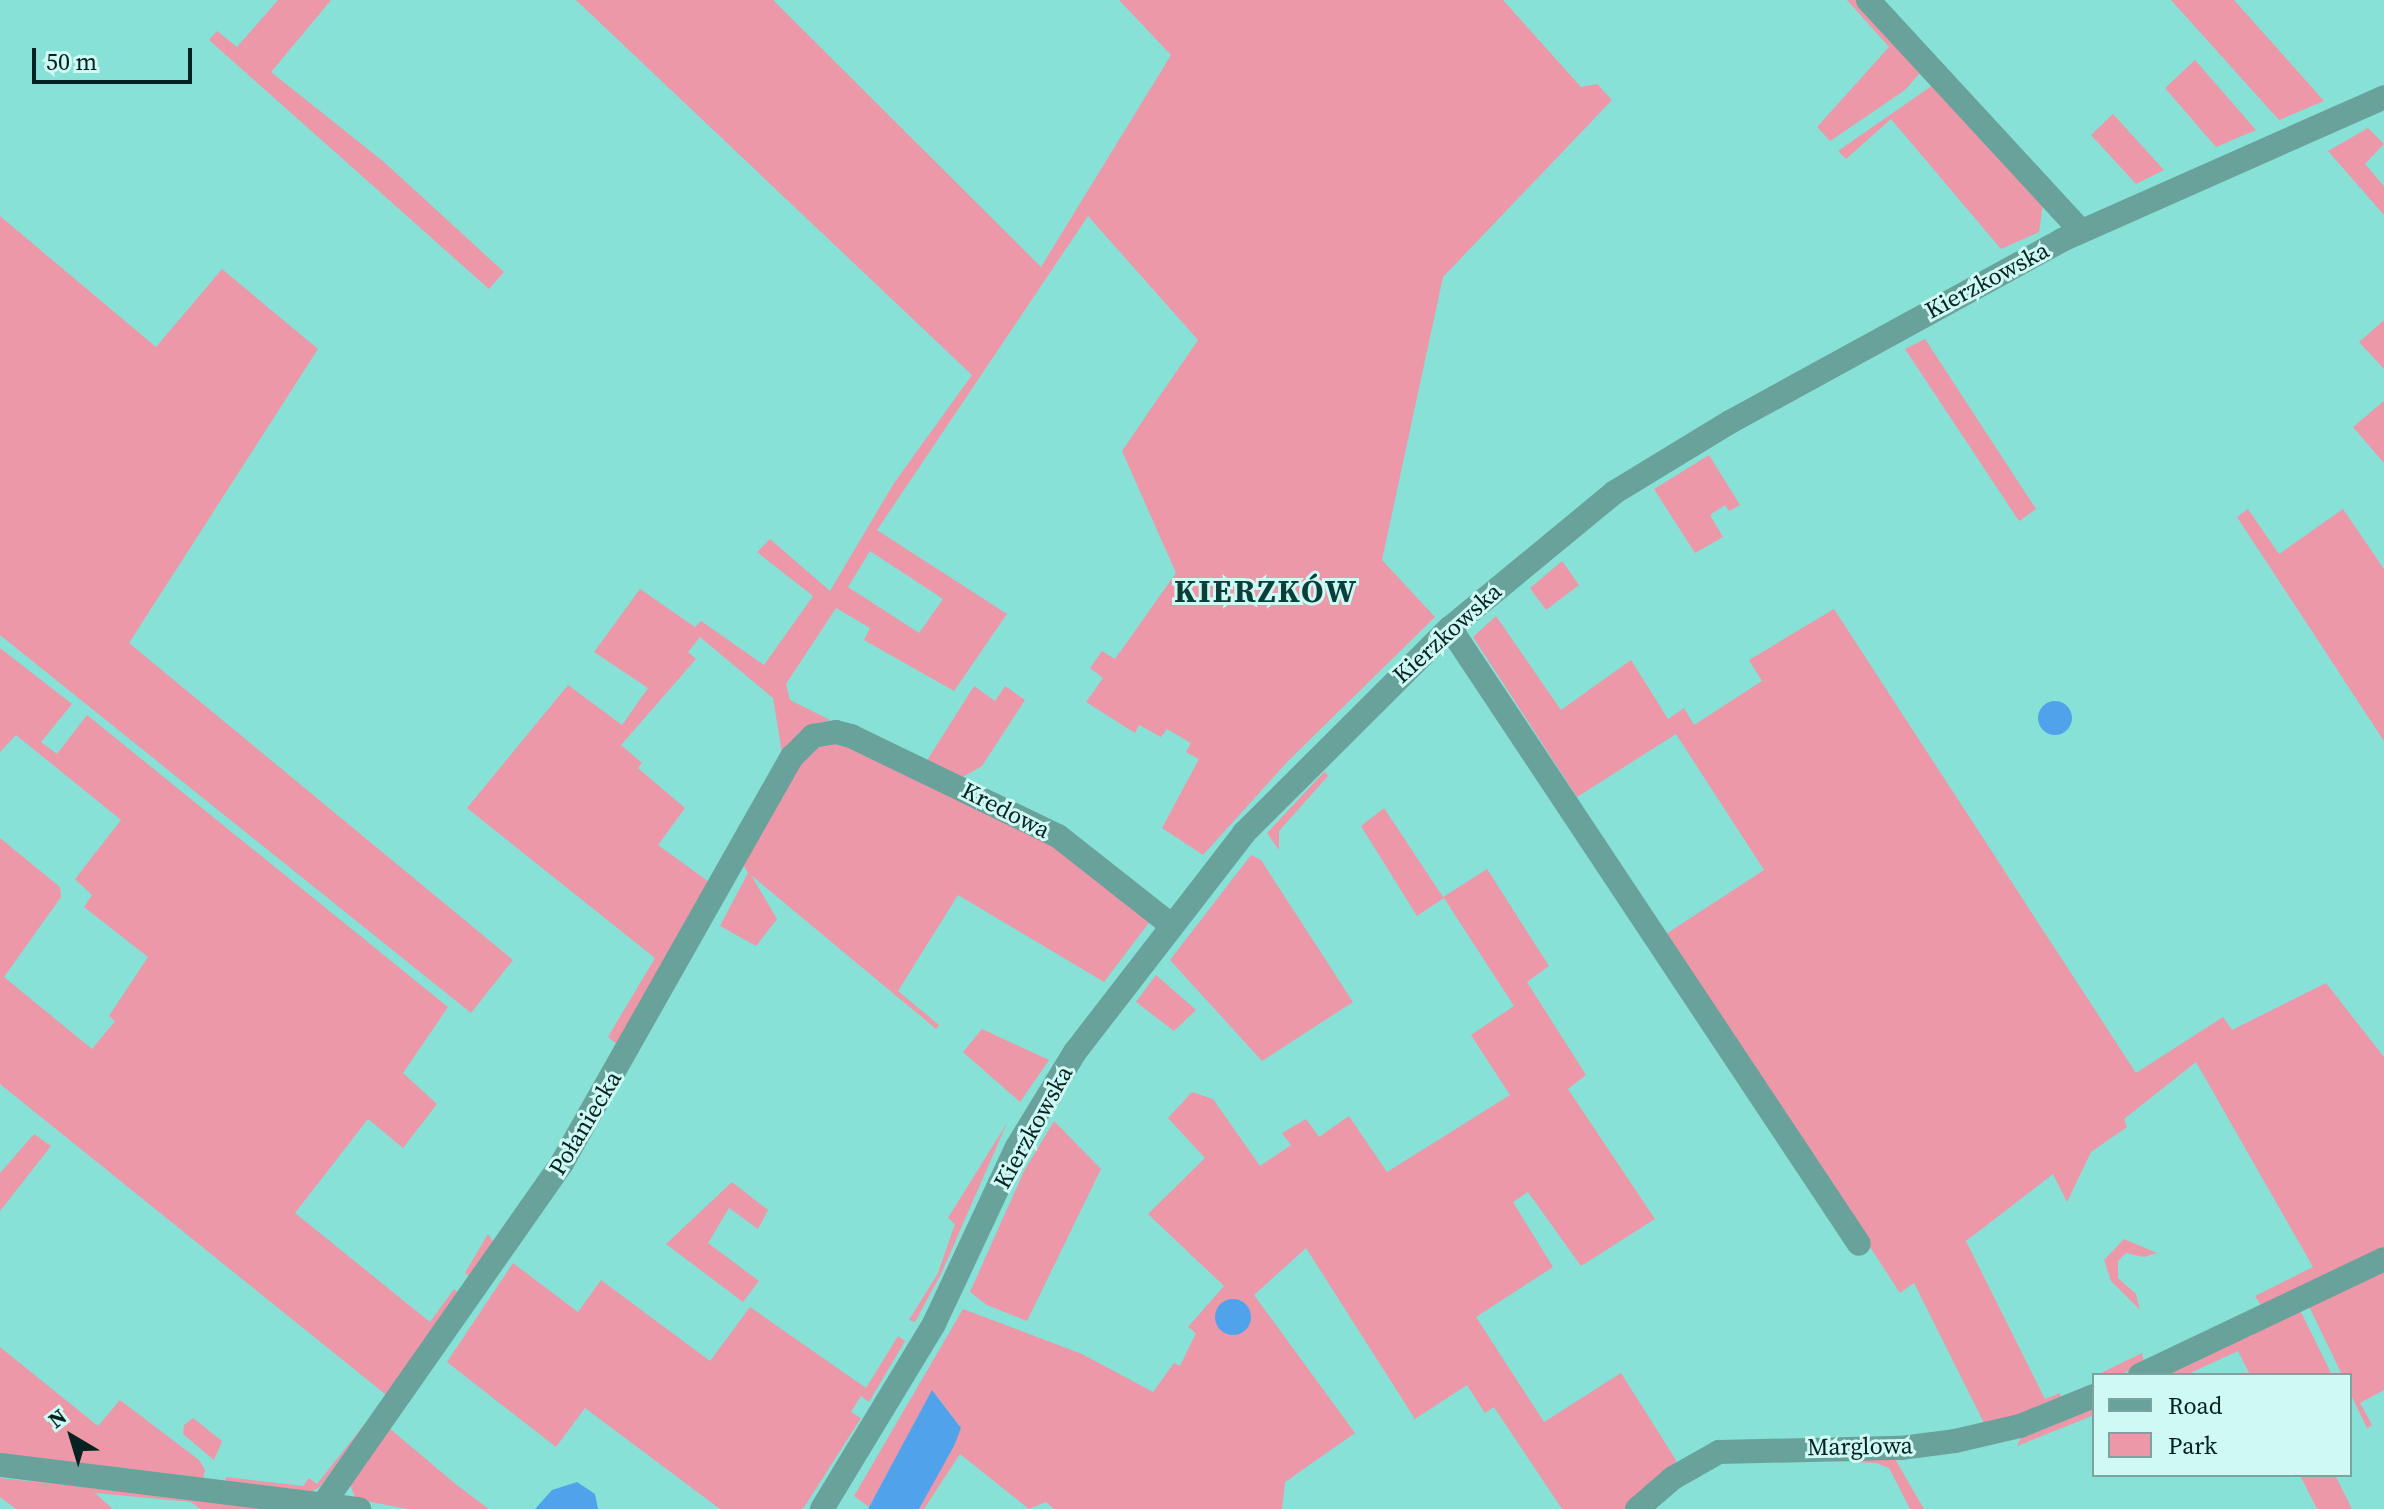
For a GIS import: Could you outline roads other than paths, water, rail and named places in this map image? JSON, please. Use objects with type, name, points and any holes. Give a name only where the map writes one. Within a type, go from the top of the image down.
[{"type":"street","points":[[1868,0],[2081,231]]},
{"type":"street","name":"Kierzkowska","points":[[822,1509],[934,1324],[1033,1116],[1170,924],[1286,787],[1450,628],[1630,481],[2081,231],[2384,97]]},
{"type":"street","points":[[1450,628],[1859,1244]]},
{"type":"street","name":"Kredowa","points":[[824,733],[851,736],[1058,836],[1170,924]]},
{"type":"street","name":"Połaniecka","points":[[324,1503],[562,1163],[792,757],[824,733]]},
{"type":"street","points":[[2144,1373],[2384,1259]]},
{"type":"street","name":"Marglowa","points":[[1637,1509],[1673,1478],[1719,1452],[1941,1443],[2020,1426],[2092,1397]]},
{"type":"street","points":[[0,1465],[359,1509]]},
{"type":"water","points":[[2055,701],[2067,706],[2072,718],[2067,730],[2055,735],[2043,730],[2038,718],[2043,706]]},
{"type":"water","points":[[1233,1299],[1246,1304],[1251,1317],[1246,1330],[1233,1335],[1220,1330],[1215,1317],[1220,1304]]},
{"type":"water","points":[[932,1390],[961,1428],[954,1446],[919,1509],[868,1509]]},
{"type":"water","points":[[577,1482],[595,1494],[598,1509],[535,1509],[552,1490]]},
{"type":"district","name":"KIERZKÓW","points":[[1266,591]]}]
